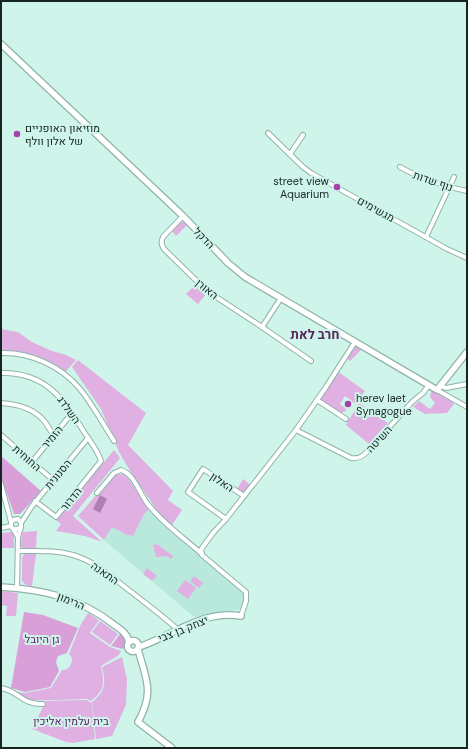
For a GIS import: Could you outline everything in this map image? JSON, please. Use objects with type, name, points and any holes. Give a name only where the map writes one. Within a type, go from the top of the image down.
[{"type":"street","name":"הדקל","points":[[1,44],[183,216],[236,270],[355,342],[429,385],[439,388]]},
{"type":"street","name":"מגשימים","points":[[268,133],[303,167],[323,180],[467,258]]},
{"type":"street","points":[[290,154],[303,135]]},
{"type":"street","name":"נוף שדות","points":[[400,167],[422,178],[467,191]]},
{"type":"street","points":[[426,237],[454,177]]},
{"type":"street","name":"האורן","points":[[183,216],[163,237],[161,245],[207,291],[262,327]]},
{"type":"street","points":[[282,298],[262,327],[311,361]]},
{"type":"street","points":[[202,555],[201,550],[204,545],[296,430],[355,342]]},
{"type":"street","points":[[439,388],[467,352]]},
{"type":"street","points":[[1,353],[13,353],[33,358],[63,373],[85,395],[114,442]]},
{"type":"street","name":"השלדג","points":[[1,373],[24,376],[46,385],[62,399],[101,459]]},
{"type":"street","points":[[439,388],[467,384]]},
{"type":"street","name":"השיטה","points":[[296,430],[350,458],[356,459],[362,457],[429,385]]},
{"type":"street","points":[[439,388],[467,407]]},
{"type":"street","points":[[317,400],[346,419]]},
{"type":"street","points":[[1,403],[18,405],[36,413],[45,422],[54,435]]},
{"type":"street","name":"הזמיר","points":[[32,462],[72,413]]},
{"type":"street","name":"החוחית","points":[[1,435],[53,480]]},
{"type":"street","name":"הסנונית","points":[[12,526],[16,519],[24,515],[88,438]]},
{"type":"street","name":"הדרור","points":[[35,501],[56,518],[101,463],[101,459]]},
{"type":"street","name":"האלון","points":[[226,519],[188,492],[203,469],[244,496]]},
{"type":"street","points":[[97,493],[114,473],[121,470],[127,472],[151,509],[246,592],[246,601],[241,616]]},
{"type":"street","points":[[1,484],[12,526],[18,537]]},
{"type":"street","name":"הסנונית","points":[[17,588],[18,537],[21,525],[28,510]]},
{"type":"street","points":[[1,528],[12,526],[18,529],[21,525],[20,520],[16,519],[9,513]]},
{"type":"street","name":"התאנה","points":[[18,551],[61,552],[90,562],[118,582],[177,629]]},
{"type":"street","name":"הרימון","points":[[1,587],[49,592],[86,606],[108,620],[127,635],[129,642]]},
{"type":"street","name":"יצחק בן צבי","points":[[138,646],[148,644],[177,629],[213,617],[229,615],[241,616]]},
{"type":"street","points":[[141,660],[130,650],[128,647],[129,642],[134,640],[138,646],[146,674],[148,691],[145,706],[138,722],[172,748]]},
{"type":"street","points":[[130,650],[133,651],[138,646]]},
{"type":"street","points":[[1,688],[12,690],[29,703],[43,704]]},
{"type":"shaded area","points":[[100,495],[107,499],[100,513],[93,509]]},
{"type":"shaded area","points":[[149,509],[153,515],[243,591],[245,597],[241,609],[194,617],[104,540],[112,527],[127,535],[133,536],[144,514]]},
{"type":"green space","points":[[181,222],[184,222],[187,225],[176,236],[172,231]]},
{"type":"green space","points":[[197,283],[208,292],[198,304],[186,294]]},
{"type":"green space","points":[[1,329],[18,332],[32,342],[76,360],[65,372],[35,356],[18,352],[1,351]]},
{"type":"green space","points":[[355,346],[361,350],[350,361],[347,359]]},
{"type":"green space","points":[[78,360],[146,413],[128,445],[173,491],[168,500],[182,510],[172,525],[159,513],[119,452],[101,409],[72,367]]},
{"type":"green space","points":[[337,371],[365,391],[356,404],[345,396],[340,404],[347,410],[338,415],[317,400]]},
{"type":"green space","points":[[432,388],[445,397],[446,396],[454,404],[447,413],[425,414],[413,407],[419,401],[430,409],[435,403],[430,397]]},
{"type":"green space","points":[[359,403],[388,423],[369,444],[346,425]]},
{"type":"green space","points":[[114,450],[120,458],[73,516],[102,542],[85,536],[56,531],[61,524],[56,520]]},
{"type":"green space","points":[[1,456],[41,491],[20,514],[14,514],[1,477]]},
{"type":"green space","points":[[123,474],[127,477],[149,509],[144,514],[133,536],[127,535],[112,527],[104,540],[78,516],[111,478],[115,475]]},
{"type":"green space","points":[[243,479],[252,486],[244,496],[236,491]]},
{"type":"green space","points":[[37,531],[36,548],[23,548],[21,546],[22,532]]},
{"type":"green space","points":[[12,532],[14,534],[14,548],[1,548],[1,533]]},
{"type":"green space","points":[[157,544],[173,557],[170,559],[168,556],[156,557],[153,545]]},
{"type":"green space","points":[[24,554],[36,554],[32,586],[26,585],[22,581],[22,558]]},
{"type":"green space","points":[[147,568],[157,576],[152,581],[143,574]]},
{"type":"green space","points":[[194,576],[203,583],[199,588],[190,581]]},
{"type":"green space","points":[[185,580],[196,588],[188,599],[177,591]]},
{"type":"green space","points":[[2,591],[18,593],[16,616],[6,616],[7,606],[1,605]]},
{"type":"green space","name":"גן היובל","points":[[24,612],[43,615],[78,628],[67,653],[58,656],[56,662],[59,671],[50,687],[25,692],[11,688]]},
{"type":"green space","points":[[88,613],[99,620],[90,633],[110,647],[121,651],[119,655],[101,666],[103,685],[96,697],[91,701],[87,699],[30,700],[22,697],[16,692],[25,693],[51,688],[62,670],[67,669],[71,665],[72,658],[69,654],[80,626]]},
{"type":"green space","points":[[100,621],[118,634],[110,645],[92,632]]},
{"type":"green space","points":[[120,634],[125,637],[123,649],[111,646]]},
{"type":"green space","points":[[122,657],[127,679],[126,705],[112,736],[96,739],[92,702],[100,694],[104,686],[102,667]]},
{"type":"green space","name":"בית עלמין אליכין","points":[[86,700],[92,703],[95,739],[73,743],[66,742],[32,729],[46,701]]},
{"type":"place","name":"מוזיאון האופניים של אלון וולף","points":[[17,134]]},
{"type":"place","name":"street view Aquarium","points":[[337,187]]},
{"type":"place","name":"herev laet Synagogue","points":[[348,404]]},
{"type":"district","name":"חרב לאת","points":[[315,334]]}]
